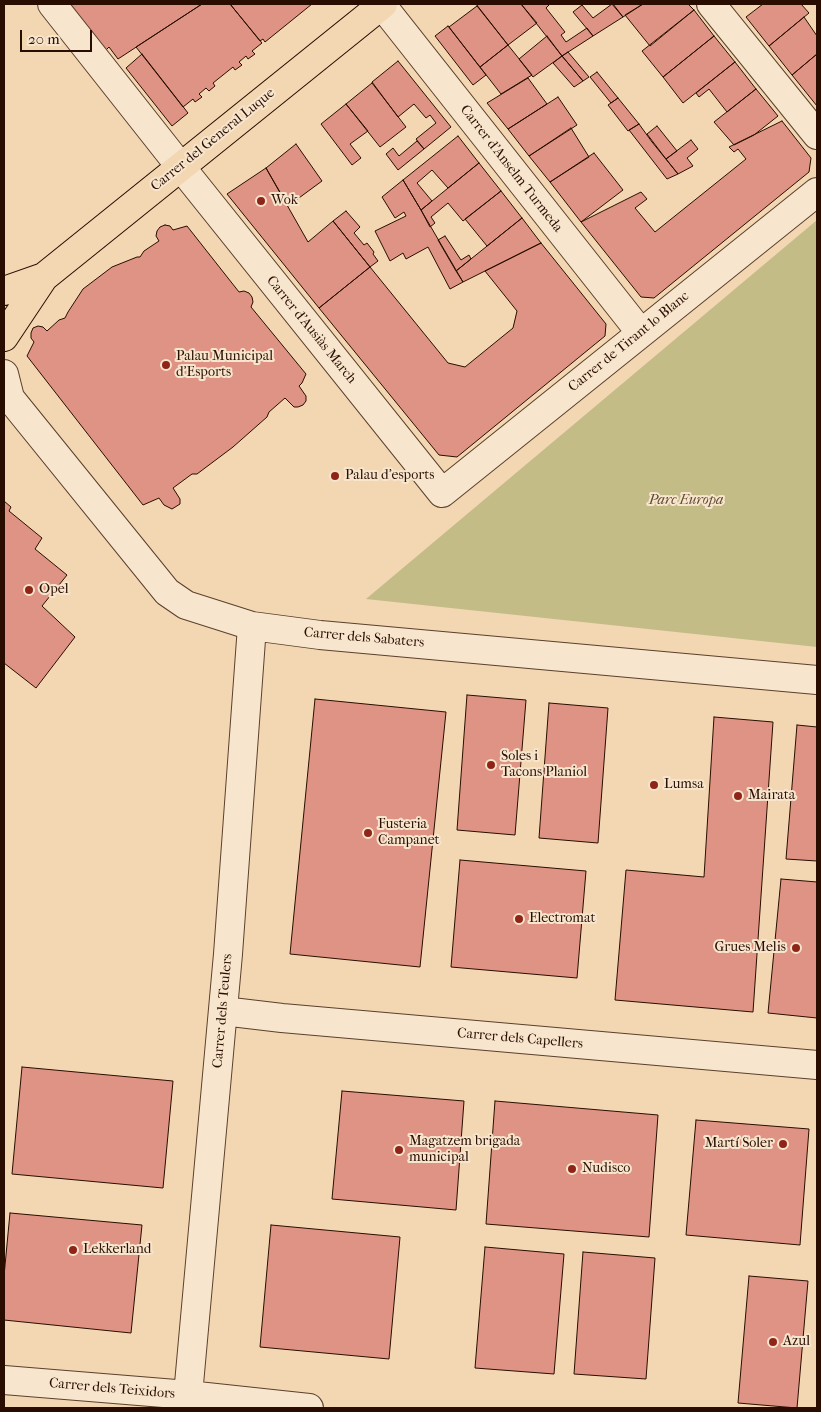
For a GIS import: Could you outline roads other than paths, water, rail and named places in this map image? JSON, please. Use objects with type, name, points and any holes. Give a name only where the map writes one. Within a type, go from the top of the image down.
[{"type":"main road","name":"Carrer del General Luque","points":[[4,337],[44,277],[382,4]]},
{"type":"main road","name":"Carrer del General Luque","points":[[4,290],[44,277]]},
{"type":"street","name":"Carrer d'Ausiàs March","points":[[52,4],[106,58],[180,167],[442,493]]},
{"type":"street","name":"Carrer d'Anselm Turmeda","points":[[382,4],[641,333]]},
{"type":"street","points":[[711,4],[817,134]]},
{"type":"street","name":"Carrer de Tirant lo Blanc","points":[[442,493],[817,192]]},
{"type":"street","name":"Carrer dels Sabaters","points":[[6,390],[167,592],[186,605],[252,626],[320,635],[817,680]]},
{"type":"street","name":"Carrer dels Teulers","points":[[188,1395],[223,1011],[252,626]]},
{"type":"street","name":"Carrer dels Capellers","points":[[223,1011],[282,1018],[817,1065]]},
{"type":"street","name":"Carrer dels Teixidors","points":[[4,1380],[188,1395],[309,1408]]},
{"type":"place","name":"Wok","points":[[261,201]]},
{"type":"place","name":"Palau Municipal d'Esports","points":[[166,365]]},
{"type":"place","name":"Palau d'esports","points":[[335,476]]},
{"type":"place","name":"Opel","points":[[29,590]]},
{"type":"place","name":"Soles i Tacons Planiol","points":[[491,765]]},
{"type":"place","name":"Lumsa","points":[[654,785]]},
{"type":"place","name":"Mairata","points":[[738,796]]},
{"type":"place","name":"Fusteria Campanet","points":[[368,833]]},
{"type":"place","name":"Electromat","points":[[519,919]]},
{"type":"place","name":"Grues Melis","points":[[796,948]]},
{"type":"place","name":"Martí Soler","points":[[783,1144]]},
{"type":"place","name":"Magatzem brigada municipal","points":[[399,1150]]},
{"type":"place","name":"Nudisco","points":[[572,1169]]},
{"type":"place","name":"Lekkerland","points":[[73,1250]]},
{"type":"place","name":"Azul","points":[[773,1342]]},
{"type":"park label","name":"Parc Europa","points":[[686,501]]}]
